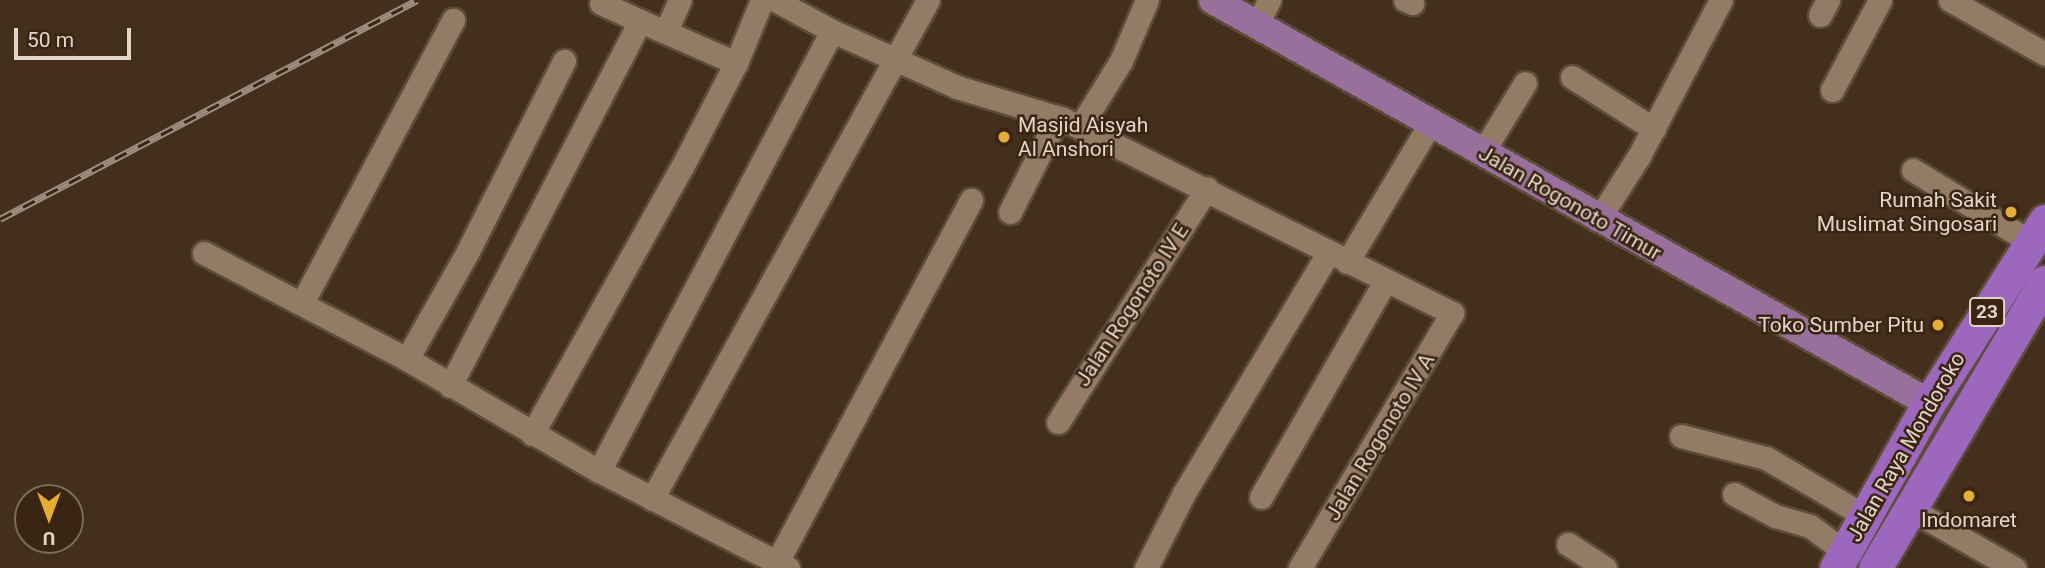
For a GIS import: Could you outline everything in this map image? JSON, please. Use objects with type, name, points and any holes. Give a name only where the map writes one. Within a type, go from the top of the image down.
[{"type":"highway","name":"Jalan Raya Mondoroko","points":[[1841,560],[1929,403],[2038,232]]},
{"type":"highway","name":"Jalan Raya Mondoroko","points":[[1875,568],[1961,419],[2045,282]]},
{"type":"highway","points":[[1929,403],[1961,419]]},
{"type":"main road","name":"Jalan Rogonoto Timur","points":[[1213,0],[1263,12],[1430,124],[1929,403]]},
{"type":"street","points":[[666,31],[680,0]]},
{"type":"street","points":[[532,435],[736,63],[762,0]]},
{"type":"street","points":[[775,0],[894,62],[1058,117],[1207,188],[1385,281],[1261,497]]},
{"type":"street","points":[[652,499],[928,0]]},
{"type":"street","points":[[1080,128],[1121,61],[1147,0]]},
{"type":"street","points":[[1598,220],[1654,129],[1721,0]]},
{"type":"street","points":[[1832,90],[1880,0]]},
{"type":"street","points":[[1950,0],[2045,54]]},
{"type":"street","points":[[601,3],[736,63]]},
{"type":"street","points":[[302,303],[453,20]]},
{"type":"street","points":[[450,386],[640,21]]},
{"type":"street","points":[[599,471],[832,31]]},
{"type":"street","points":[[407,359],[468,251],[564,61]]},
{"type":"street","points":[[1572,77],[1654,129]]},
{"type":"street","points":[[1482,153],[1525,83]]},
{"type":"street","points":[[1010,212],[1058,117]]},
{"type":"street","points":[[1146,568],[1185,493],[1338,257],[1430,124]]},
{"type":"street","points":[[1913,170],[2038,232]]},
{"type":"street","name":"Jalan Rogonoto IV E","points":[[1058,422],[1207,188]]},
{"type":"street","points":[[204,253],[407,359],[532,435],[782,565],[971,200]]},
{"type":"street","name":"Jalan Rogonoto IV A","points":[[1300,568],[1451,320],[1452,313],[1385,281]]},
{"type":"street","points":[[1681,436],[1766,458],[1866,516]]},
{"type":"street","points":[[1734,494],[1775,516],[1810,526],[1841,560]]},
{"type":"street","points":[[1910,509],[2014,568]]},
{"type":"street","points":[[1569,544],[1605,568]]},
{"type":"railway","points":[[0,219],[417,0]]},
{"type":"place","name":"Masjid Aisyah Al Anshori","points":[[1004,137]]},
{"type":"place","name":"Rumah Sakit Muslimat Singosari","points":[[2011,212]]},
{"type":"place","name":"Toko Sumber Pitu","points":[[1938,325]]},
{"type":"place","name":"Indomaret","points":[[1969,496]]}]
